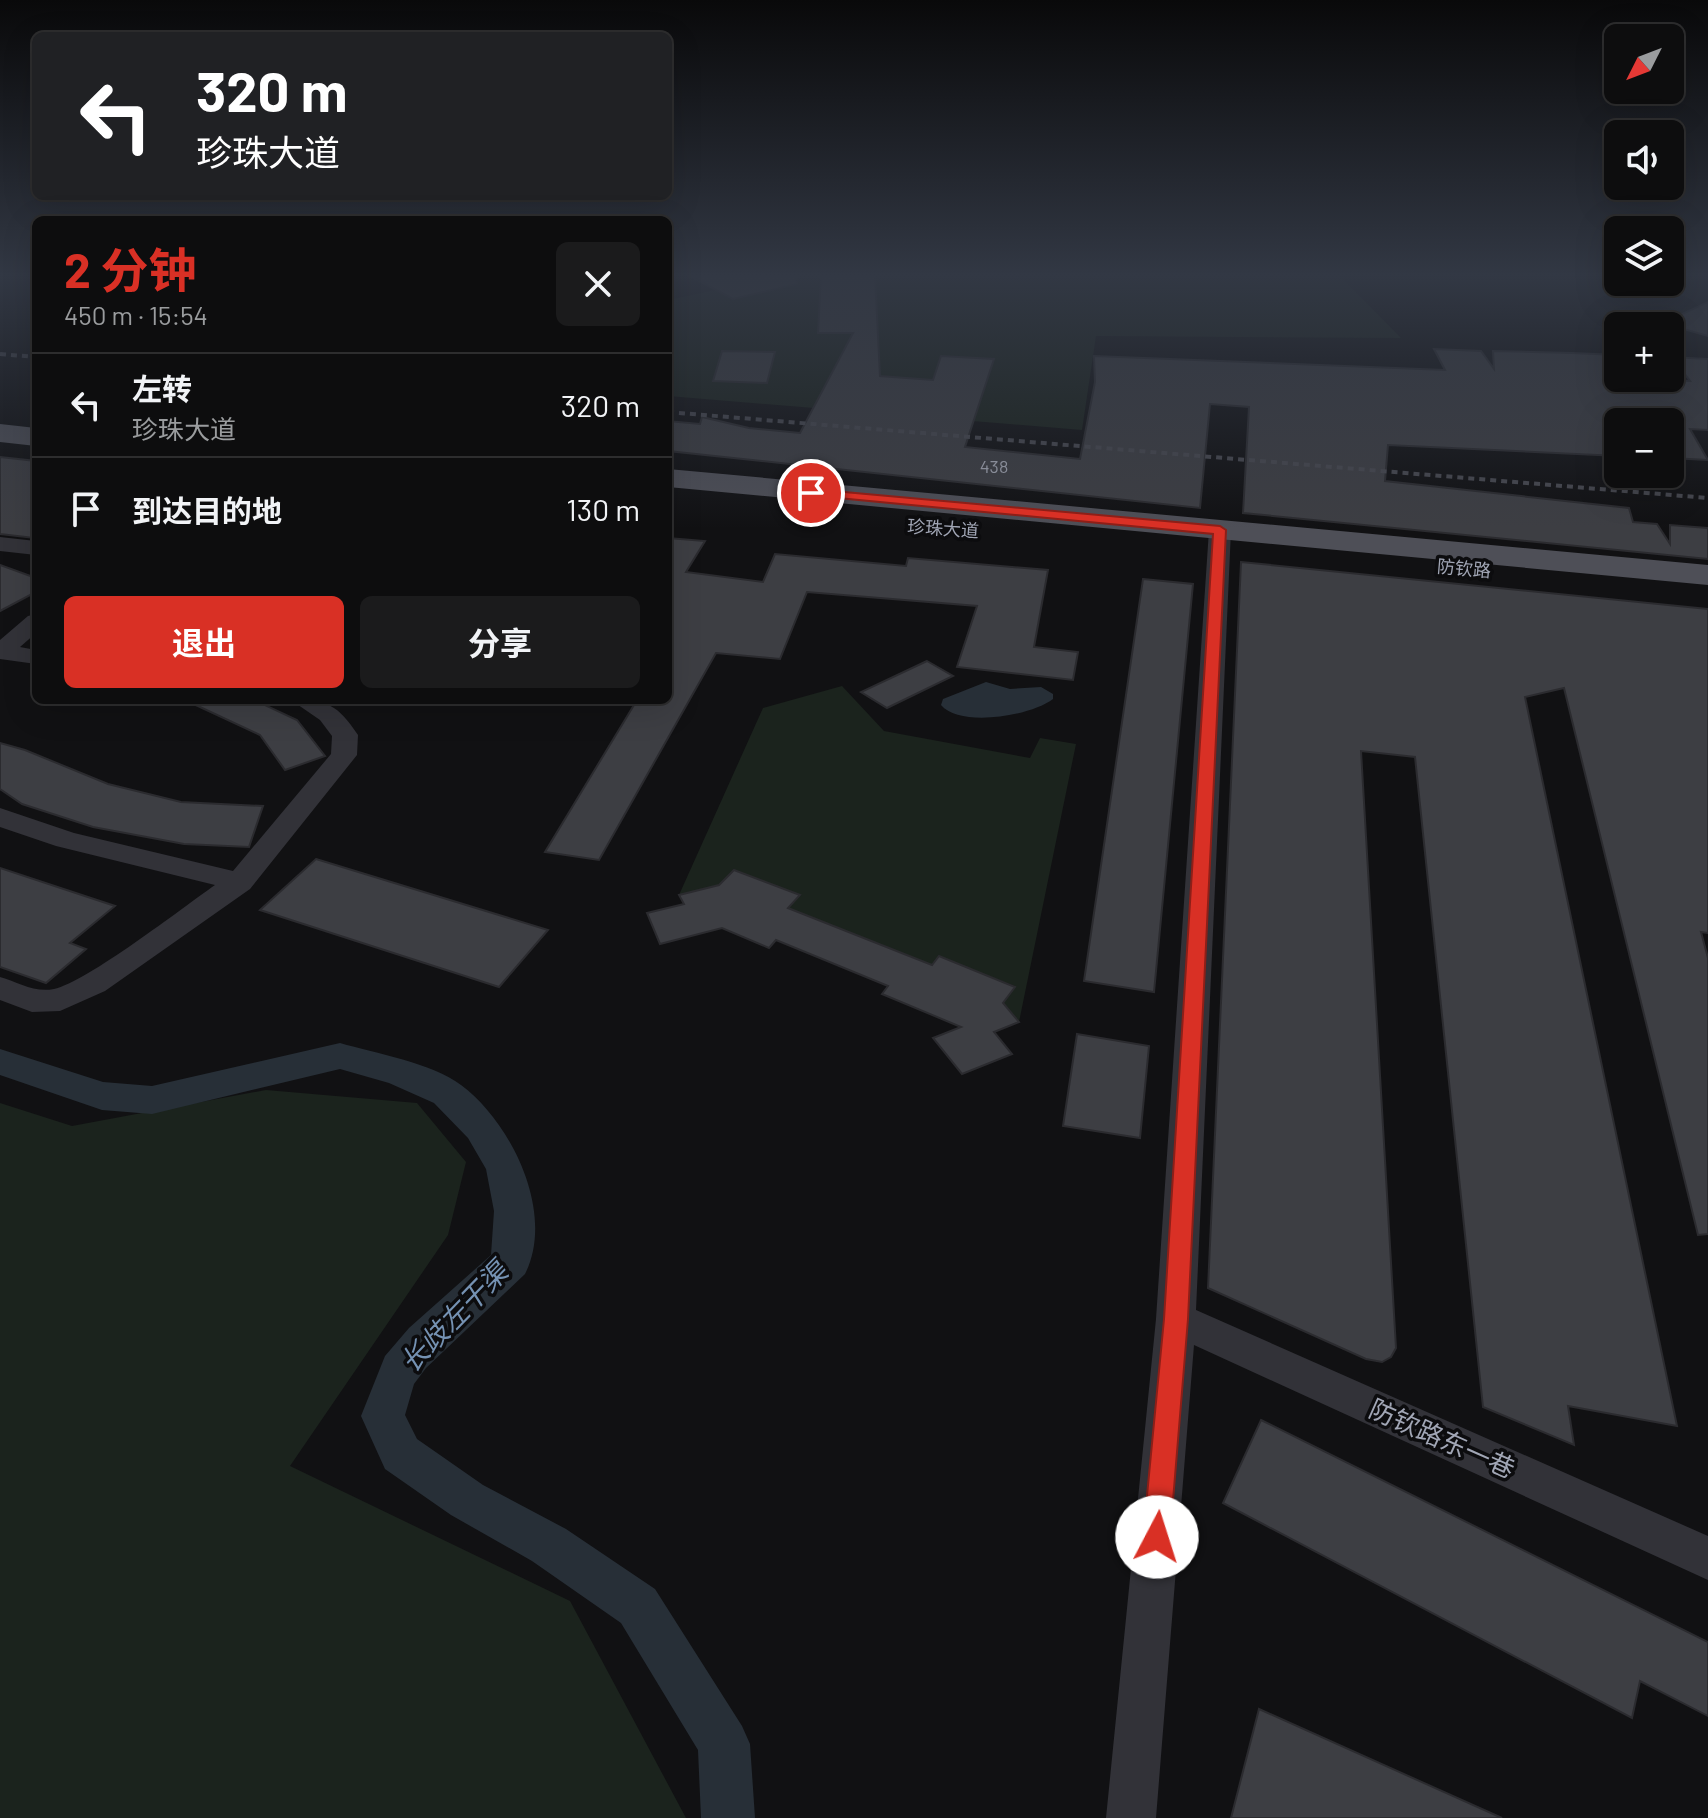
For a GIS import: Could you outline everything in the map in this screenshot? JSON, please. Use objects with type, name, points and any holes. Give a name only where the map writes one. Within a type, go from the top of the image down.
[{"type":"main road","points":[[0,411],[32,415]]},
{"type":"main road","points":[[0,433],[32,437]]},
{"type":"main road","name":"珍珠大道","points":[[672,478],[1220,538]]},
{"type":"main road","name":"珍珠大道","points":[[672,502],[916,527],[1220,538]]},
{"type":"main road","name":"防钦路","points":[[1220,538],[1708,575]]},
{"type":"main road","name":"防钦路","points":[[1220,538],[1708,592]]},
{"type":"street","points":[[1131,1818],[1176,1319],[1220,538]]},
{"type":"street","points":[[0,544],[32,548]]},
{"type":"street","points":[[0,652],[32,624]]},
{"type":"street","points":[[0,652],[32,656]]},
{"type":"street","points":[[0,988],[32,1001],[60,1000],[94,983],[240,882],[344,755],[345,735],[329,715],[311,704]]},
{"type":"street","points":[[0,817],[66,840],[240,882]]},
{"type":"street","name":"防钦路东一巷","points":[[1176,1319],[1708,1558]]},
{"type":"shaded area","points":[[672,360],[1092,360],[1082,430],[672,396]]},
{"type":"shaded area","points":[[986,682],[1010,689],[1041,687],[1053,694],[1053,699],[1029,710],[979,718],[950,712],[941,705],[943,699]]},
{"type":"shaded area","points":[[842,686],[884,731],[1030,758],[1040,738],[1076,744],[1019,1022],[1003,1003],[1015,986],[940,957],[932,965],[788,908],[799,895],[735,870],[719,885],[679,895],[763,708]]},
{"type":"shaded area","points":[[266,1090],[417,1103],[466,1162],[448,1235],[290,1466],[570,1601],[686,1818],[0,1818],[0,1103],[72,1126]]},
{"type":"building","points":[[719,360],[773,360],[767,383],[713,381]]},
{"type":"building","points":[[839,360],[879,360],[880,376],[933,380],[940,360],[994,360],[965,447],[1080,459],[1095,382],[1094,360],[1190,360],[1445,370],[1440,360],[1487,360],[1494,369],[1493,360],[1604,360],[1604,392],[1684,392],[1684,381],[1690,381],[1684,373],[1684,360],[1708,360],[1708,430],[1690,429],[1708,460],[1684,459],[1684,408],[1604,408],[1604,455],[1388,445],[1385,481],[1629,508],[1633,522],[1657,524],[1670,544],[1670,525],[1708,528],[1708,559],[1243,513],[1249,407],[1210,404],[1200,508],[672,451],[672,421],[700,424],[702,417],[749,428],[800,433]]},
{"type":"building","points":[[0,457],[32,461],[32,538],[0,534]]},
{"type":"building","points":[[672,538],[705,541],[686,572],[763,582],[775,554],[906,566],[908,558],[1048,570],[1034,647],[1078,652],[1073,680],[957,667],[977,606],[807,592],[780,659],[716,653],[599,860],[545,852],[635,704],[672,704]]},
{"type":"building","points":[[1241,562],[1708,609],[1708,933],[1701,932],[1708,958],[1708,1234],[1698,1235],[1564,688],[1525,697],[1677,1426],[1568,1406],[1574,1445],[1483,1407],[1415,757],[1361,751],[1396,1348],[1391,1357],[1382,1362],[1366,1359],[1208,1288]]},
{"type":"building","points":[[0,565],[32,577],[32,594],[0,611]]},
{"type":"building","points":[[1143,579],[1193,584],[1154,992],[1084,981]]},
{"type":"building","points":[[927,661],[953,676],[887,708],[861,692]]},
{"type":"building","points":[[194,704],[263,704],[297,720],[325,756],[285,770],[260,735]]},
{"type":"building","points":[[0,743],[108,784],[181,802],[263,806],[249,847],[184,844],[93,827],[22,804],[0,789]]},
{"type":"building","points":[[316,859],[548,930],[499,987],[260,910]]},
{"type":"building","points":[[0,868],[115,906],[70,943],[86,949],[46,983],[0,967]]},
{"type":"building","points":[[734,870],[800,895],[788,908],[932,965],[939,956],[1015,987],[1003,1003],[1019,1022],[994,1032],[1012,1054],[962,1074],[933,1038],[961,1027],[882,994],[888,986],[776,940],[769,948],[722,928],[660,944],[647,913],[684,904],[679,895],[719,885]]},
{"type":"building","points":[[1077,1034],[1149,1046],[1140,1138],[1063,1126]]},
{"type":"building","points":[[1261,1420],[1708,1642],[1708,1716],[1640,1681],[1632,1718],[1223,1503]]},
{"type":"building","points":[[1259,1709],[1502,1818],[1231,1818]]},
{"type":"waterway","name":"长歧左干渠","points":[[0,1062],[102,1096],[152,1100],[340,1056],[400,1073],[447,1093],[481,1128],[505,1167],[514,1211],[511,1262],[411,1355],[394,1380],[383,1416],[401,1454],[467,1500],[549,1545],[638,1606],[724,1744],[728,1818]]},
{"type":"railway","points":[[672,412],[1708,498]]},
{"type":"route","points":[[811,493],[1220,530],[1210,760],[1176,1319],[1157,1537]]}]
